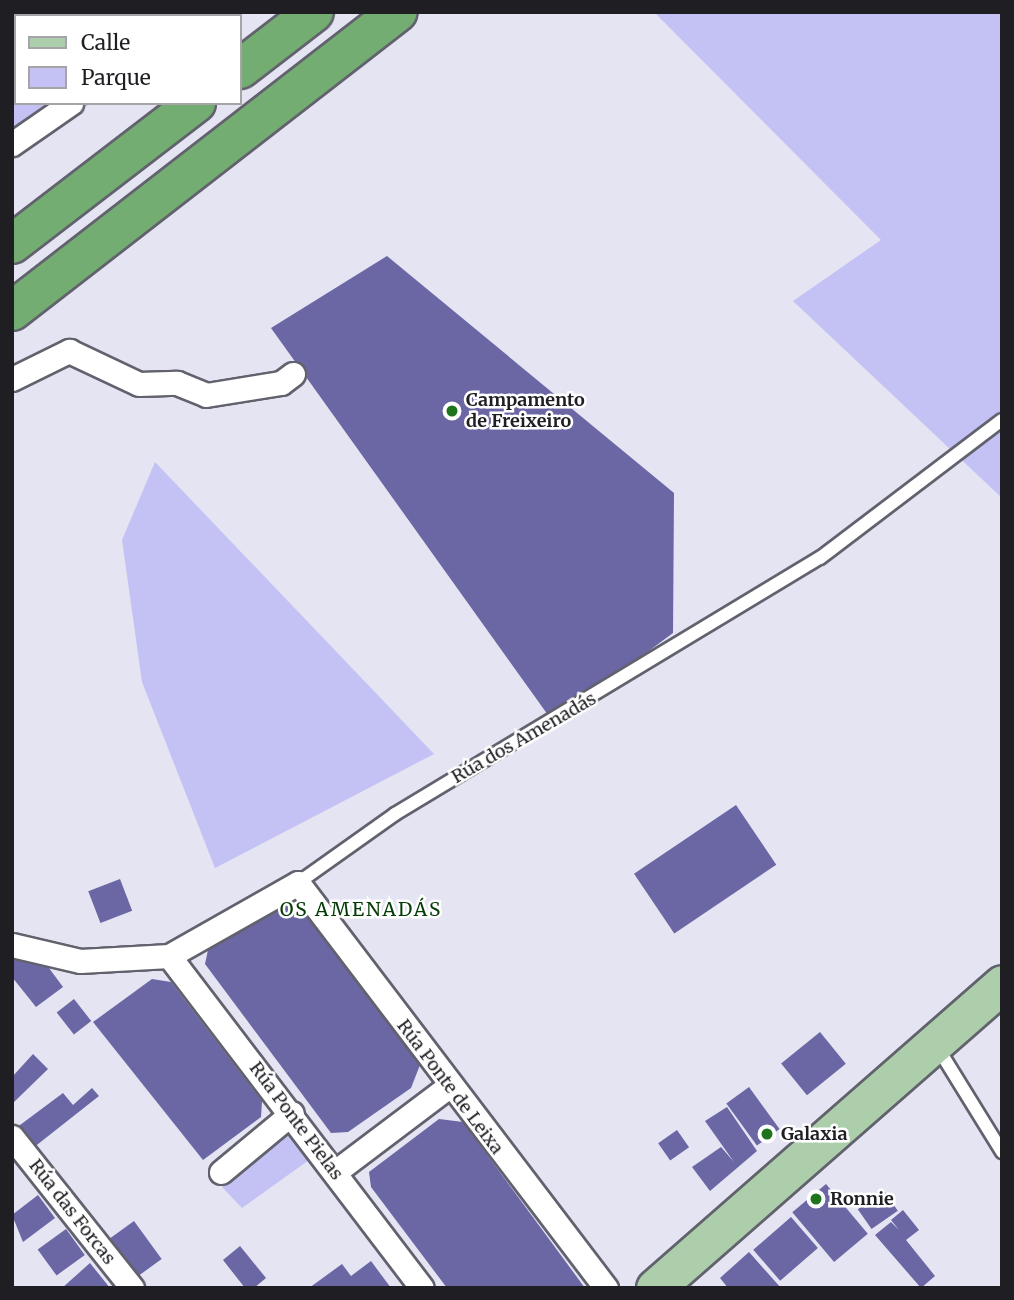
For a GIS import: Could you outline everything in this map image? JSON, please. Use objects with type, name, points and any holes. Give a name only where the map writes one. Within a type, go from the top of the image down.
[{"type":"highway","points":[[242,48],[282,12]]},
{"type":"highway","points":[[242,67],[314,12]]},
{"type":"highway","points":[[12,312],[398,12]]},
{"type":"highway","points":[[333,62],[413,12]]},
{"type":"highway","points":[[23,236],[178,105]]},
{"type":"highway","points":[[23,236],[192,105]]},
{"type":"main road","points":[[659,1286],[934,1041],[1002,984]]},
{"type":"street","points":[[12,144],[68,105]]},
{"type":"street","points":[[12,379],[69,351],[139,384],[177,383],[206,395],[281,383],[293,374]]},
{"type":"street","name":"Rúa dos Amenadás","points":[[12,945],[80,961],[169,956],[298,883]]},
{"type":"street","name":"Rúa Ponte de Leixa","points":[[298,883],[449,1086],[606,1288]]},
{"type":"street","name":"Rúa Ponte Pielas","points":[[169,956],[292,1113],[422,1288]]},
{"type":"street","points":[[335,1172],[449,1086]]},
{"type":"street","points":[[221,1172],[292,1113]]},
{"type":"street","name":"Rúa das Forcas","points":[[12,1137],[132,1288]]},
{"type":"lane","name":"Rúa dos Amenadás","points":[[298,883],[395,814],[820,558],[1002,420]]},
{"type":"lane","points":[[934,1041],[1002,1152]]},
{"type":"green space","points":[[12,12],[220,12],[14,14],[14,105],[89,105],[12,141]]},
{"type":"green space","points":[[654,12],[1002,12],[1002,498],[793,301],[881,240]]},
{"type":"green space","points":[[155,462],[434,754],[215,868],[142,682],[122,540]]},
{"type":"green space","points":[[291,1133],[309,1160],[242,1208],[222,1187]]},
{"type":"building","name":"Campamento de Freixeiro","points":[[387,256],[674,493],[673,633],[553,722],[271,328]]},
{"type":"building","points":[[736,805],[776,865],[674,933],[634,874]]},
{"type":"building","points":[[120,879],[132,911],[100,923],[88,891]]},
{"type":"building","points":[[279,903],[299,905],[420,1065],[411,1088],[348,1132],[331,1133],[205,964],[208,950]]},
{"type":"building","points":[[12,954],[46,964],[63,987],[36,1007],[12,977]]},
{"type":"building","points":[[152,979],[171,982],[262,1101],[261,1117],[203,1160],[93,1022]]},
{"type":"building","points":[[74,999],[91,1021],[74,1035],[57,1013]]},
{"type":"building","points":[[820,1032],[846,1064],[807,1095],[781,1063]]},
{"type":"building","points":[[33,1054],[48,1069],[12,1104],[12,1077]]},
{"type":"building","points":[[749,1087],[780,1129],[757,1146],[726,1103]]},
{"type":"building","points":[[92,1088],[99,1096],[33,1148],[16,1128],[63,1093],[73,1105]]},
{"type":"building","points":[[727,1107],[757,1151],[710,1191],[692,1167],[721,1147],[734,1162],[705,1121]]},
{"type":"building","points":[[439,1119],[463,1122],[585,1288],[447,1288],[371,1187],[369,1172]]},
{"type":"building","points":[[677,1130],[689,1147],[670,1160],[658,1143]]},
{"type":"building","points":[[826,1184],[868,1234],[834,1262],[792,1212]]},
{"type":"building","points":[[884,1191],[898,1211],[872,1229],[858,1209]]},
{"type":"building","points":[[38,1195],[55,1218],[23,1242],[12,1215]]},
{"type":"building","points":[[903,1210],[919,1230],[906,1240],[935,1276],[921,1288],[875,1235],[891,1222],[899,1230],[891,1220]]},
{"type":"building","points":[[791,1217],[818,1248],[780,1281],[753,1250]]},
{"type":"building","points":[[134,1221],[162,1259],[131,1281],[103,1243]]},
{"type":"building","points":[[66,1229],[85,1255],[56,1275],[38,1250]]},
{"type":"building","points":[[240,1246],[266,1278],[254,1288],[245,1288],[223,1260]]},
{"type":"building","points":[[749,1252],[781,1288],[728,1288],[720,1278]]},
{"type":"building","points":[[371,1261],[391,1288],[309,1288],[342,1264],[351,1276]]},
{"type":"building","points":[[90,1263],[110,1288],[62,1288]]},
{"type":"place","name":"Campamento de Freixeiro","points":[[452,411]]},
{"type":"place","name":"Galaxia","points":[[767,1134]]},
{"type":"place","name":"Ronnie","points":[[816,1199]]},
{"type":"district","name":"OS AMENADÁS","points":[[361,910]]}]
